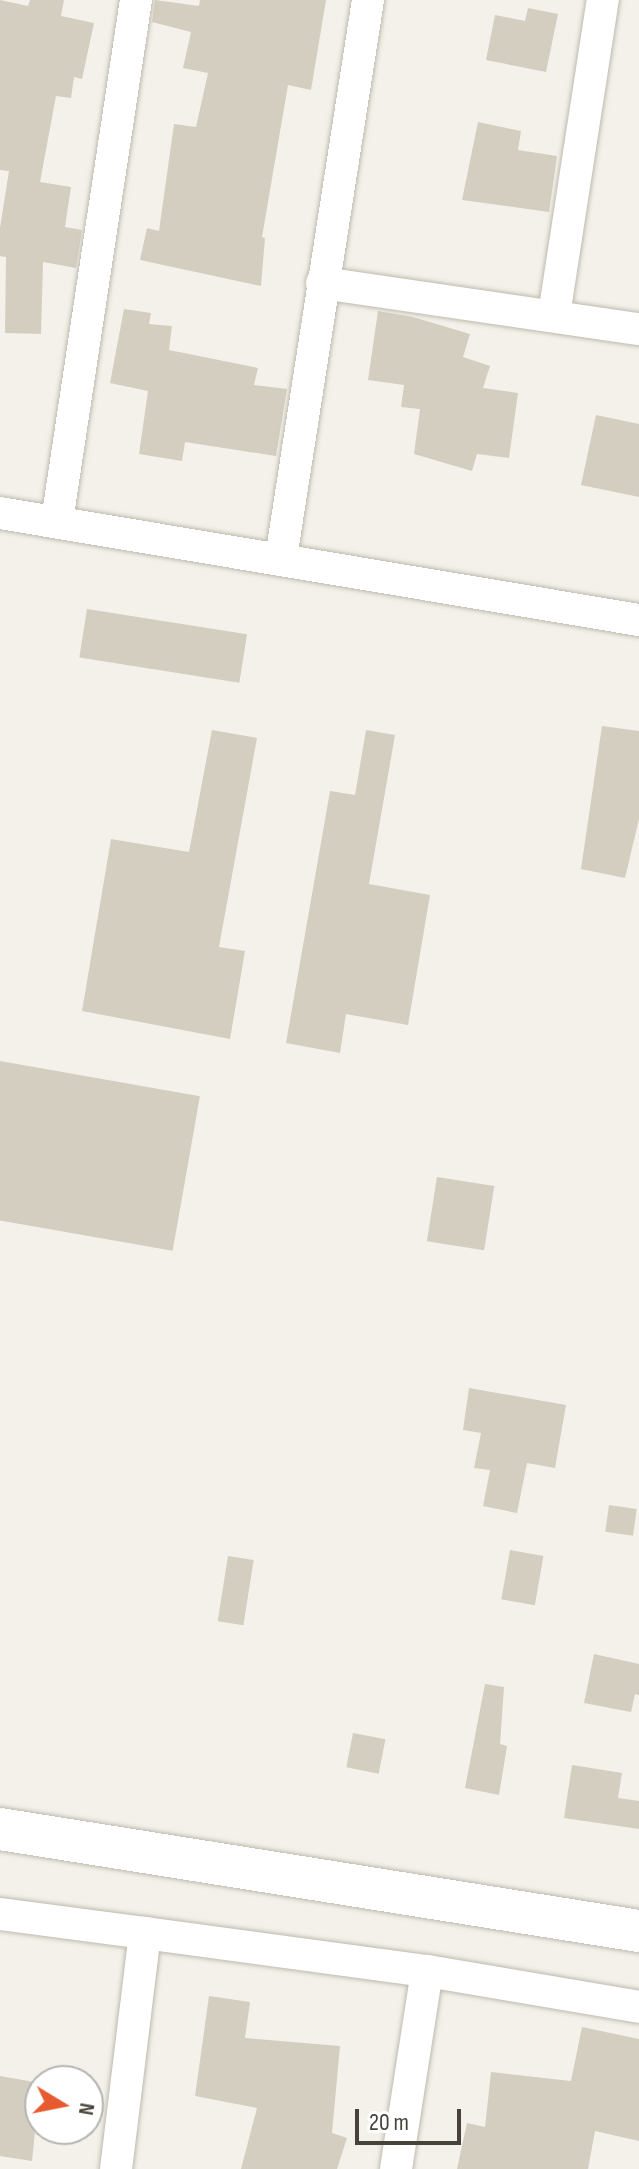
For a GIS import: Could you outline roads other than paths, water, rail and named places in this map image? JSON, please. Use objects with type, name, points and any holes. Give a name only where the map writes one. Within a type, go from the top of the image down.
[{"type":"street","points":[[57,521],[136,0]]},
{"type":"street","points":[[281,558],[368,0]]},
{"type":"street","points":[[554,315],[603,0]]},
{"type":"street","points":[[322,283],[639,329]]},
{"type":"street","points":[[0,513],[639,620]]},
{"type":"street","points":[[0,1829],[639,1931]]},
{"type":"street","points":[[0,1914],[427,1971],[639,2007]]},
{"type":"street","points":[[116,2169],[145,1933]]},
{"type":"street","points":[[396,2169],[427,1971]]}]
